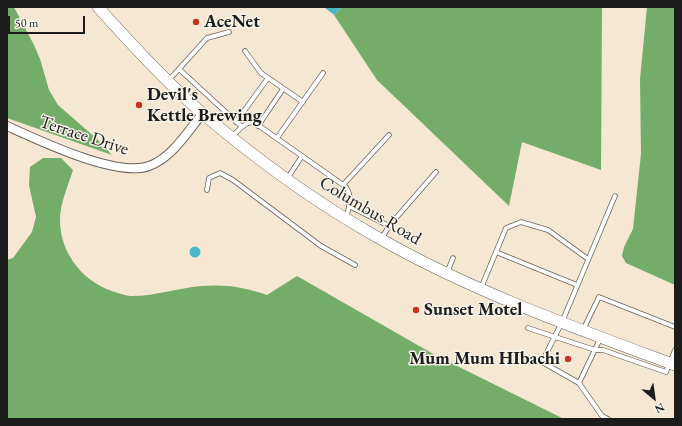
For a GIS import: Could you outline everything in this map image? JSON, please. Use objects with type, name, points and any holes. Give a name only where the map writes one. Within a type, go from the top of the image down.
[{"type":"main road","name":"Columbus Road","points":[[98,7],[126,39],[203,113],[287,179],[346,219],[381,240],[481,289],[562,322],[673,364]]},
{"type":"street","name":"Terrace Drive","points":[[7,126],[59,148],[97,161],[124,168],[138,169],[149,166],[170,152],[203,113]]},
{"type":"lane","points":[[168,81],[207,38],[229,32]]},
{"type":"lane","points":[[245,52],[261,73],[302,102]]},
{"type":"lane","points":[[179,69],[242,128]]},
{"type":"lane","points":[[277,138],[323,73]]},
{"type":"lane","points":[[236,122],[268,78]]},
{"type":"lane","points":[[258,126],[283,89]]},
{"type":"lane","points":[[232,137],[251,122],[277,138],[346,187],[350,193],[351,200],[346,219]]},
{"type":"lane","points":[[343,185],[389,135]]},
{"type":"lane","points":[[287,179],[302,156]]},
{"type":"lane","points":[[381,240],[388,226],[436,172]]},
{"type":"lane","points":[[207,190],[209,178],[220,173],[233,180],[321,246],[356,264]]},
{"type":"lane","points":[[608,419],[602,416],[579,383],[542,362],[562,322],[615,196]]},
{"type":"lane","points":[[349,206],[388,226]]},
{"type":"lane","points":[[481,289],[506,228],[521,222],[548,230],[588,259]]},
{"type":"lane","points":[[496,252],[577,284]]},
{"type":"lane","points":[[446,273],[453,258]]},
{"type":"lane","points":[[583,330],[599,298],[675,327]]},
{"type":"lane","points":[[528,328],[595,350],[603,350],[666,372],[673,364],[675,350]]},
{"type":"lane","points":[[579,383],[601,337]]},
{"type":"green space","points":[[7,7],[14,7],[34,45],[40,59],[49,90],[58,105],[97,139],[112,155],[7,118]]},
{"type":"green space","points":[[342,7],[602,7],[601,170],[522,142],[509,206],[377,80],[334,15]]},
{"type":"green space","points":[[647,7],[675,7],[675,285],[626,263],[622,256],[624,247],[633,229],[641,154],[640,79]]},
{"type":"green space","points":[[43,158],[61,158],[73,170],[60,214],[61,233],[64,245],[77,266],[85,275],[106,289],[132,296],[150,295],[192,287],[218,285],[243,288],[267,295],[297,276],[435,355],[564,419],[7,419],[7,260],[13,258],[32,232],[36,217],[29,185],[30,167]]},
{"type":"water","points":[[324,7],[342,7],[334,15]]},
{"type":"water","points":[[193,247],[197,247],[199,248],[199,256],[193,257],[190,254],[190,250]]},
{"type":"place","name":"AceNet","points":[[196,22]]},
{"type":"place","name":"Devil's Kettle Brewing","points":[[139,105]]},
{"type":"place","name":"Sunset Motel","points":[[416,310]]},
{"type":"place","name":"Mum Mum HIbachi","points":[[568,359]]}]
